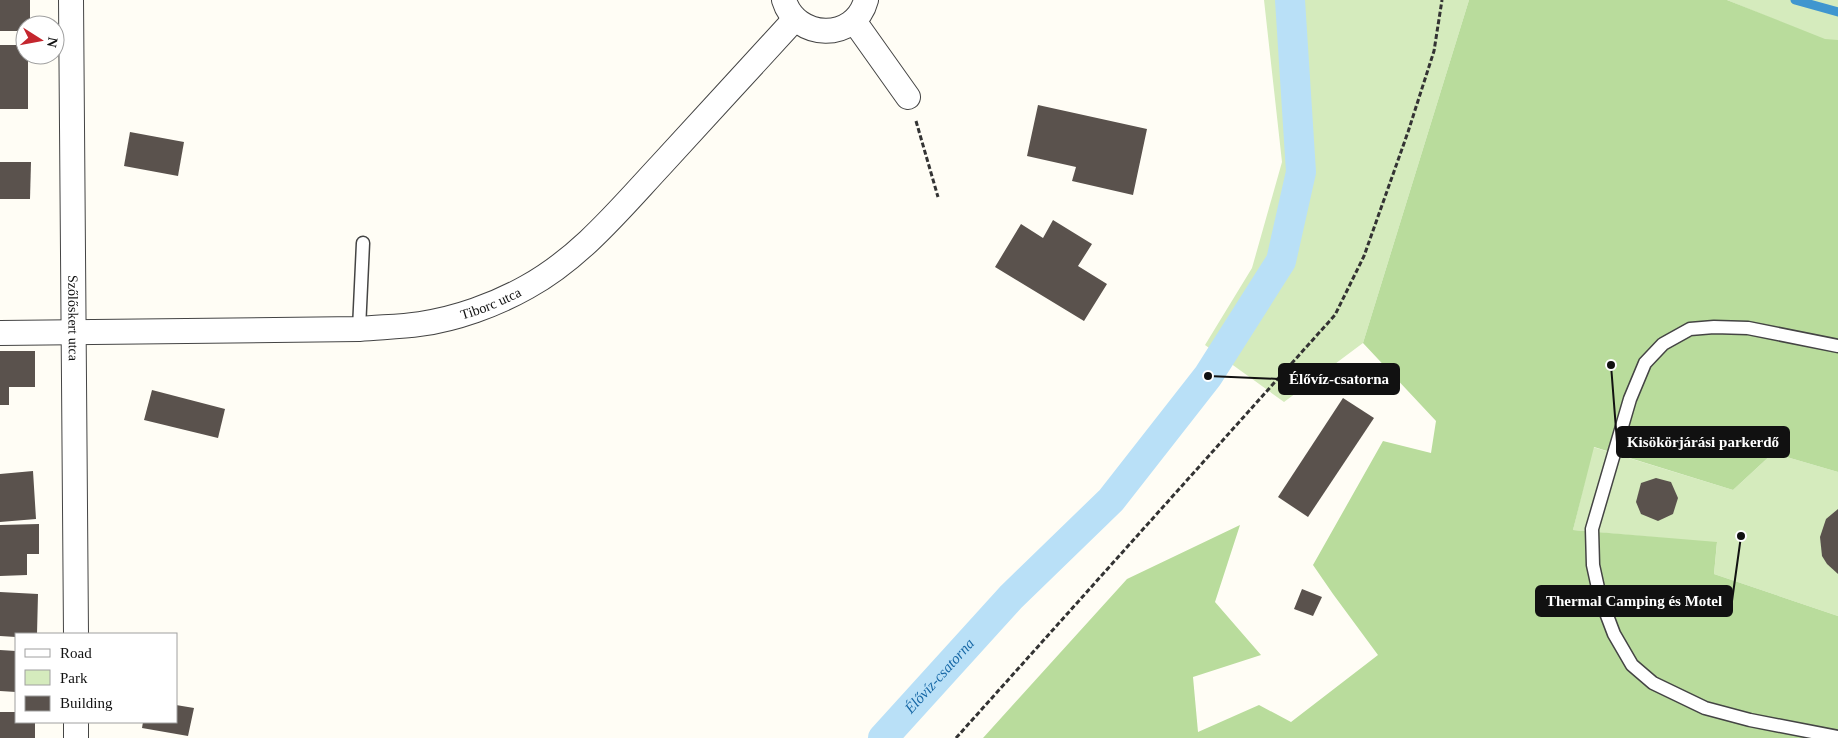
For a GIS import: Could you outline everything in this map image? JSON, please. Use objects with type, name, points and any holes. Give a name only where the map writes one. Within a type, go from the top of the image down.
[{"type":"street","name":"Szőlőskert utca","points":[[71,0],[76,633]]},
{"type":"street","points":[[789,10],[814,31],[835,31],[854,21],[866,0]]},
{"type":"street","name":"Tiborc utca","points":[[0,333],[74,334],[359,329],[418,324],[456,316],[505,298],[549,274],[606,224],[789,10]]},
{"type":"street","points":[[854,21],[908,97]]},
{"type":"street","points":[[76,723],[76,738]]},
{"type":"lane","points":[[359,329],[363,243]]},
{"type":"lane","points":[[1838,346],[1748,328],[1714,327],[1690,329],[1664,344],[1644,363],[1630,399],[1592,529],[1595,573],[1600,597],[1614,634],[1632,665],[1653,683],[1705,708],[1750,720],[1838,737]]},
{"type":"path","points":[[956,738],[1335,315],[1364,256],[1408,132],[1434,51],[1442,0]]},
{"type":"path","points":[[908,97],[938,197]]},
{"type":"green space","points":[[1264,0],[1469,0],[1363,343],[1284,402],[1205,345],[1252,268],[1282,162]]},
{"type":"green space","points":[[1469,0],[1727,0],[1825,39],[1838,40],[1838,472],[1773,453],[1733,490],[1594,447],[1573,530],[1717,542],[1714,574],[1838,616],[1838,738],[983,738],[1127,579],[1240,525],[1215,602],[1261,655],[1193,677],[1198,732],[1259,705],[1291,722],[1378,655],[1313,565],[1383,441],[1431,453],[1436,421],[1363,343]]},
{"type":"green space","points":[[1727,0],[1838,0],[1838,40],[1825,40]]},
{"type":"green space","points":[[1593,447],[1733,490],[1773,453],[1838,472],[1838,616],[1714,574],[1717,543],[1573,530]]},
{"type":"building","points":[[0,0],[30,0],[30,15],[15,15],[15,31],[0,31]]},
{"type":"building","points":[[0,45],[15,45],[15,65],[28,65],[28,109],[0,109]]},
{"type":"building","points":[[1038,105],[1147,129],[1133,195],[1072,181],[1076,167],[1027,156]]},
{"type":"building","points":[[130,132],[184,142],[178,176],[124,166]]},
{"type":"building","points":[[0,162],[31,162],[30,199],[0,199]]},
{"type":"building","points":[[1053,220],[1092,244],[1078,266],[1107,284],[1084,321],[995,267],[1021,224],[1043,238]]},
{"type":"building","points":[[0,351],[35,351],[35,387],[9,387],[9,405],[0,405]]},
{"type":"building","points":[[152,390],[225,409],[218,438],[144,420]]},
{"type":"building","points":[[1343,398],[1374,418],[1308,517],[1278,497]]},
{"type":"building","points":[[33,471],[36,519],[0,522],[0,474]]},
{"type":"building","points":[[1656,478],[1671,482],[1678,498],[1673,514],[1658,521],[1641,514],[1636,502],[1641,483]]},
{"type":"building","points":[[1838,509],[1838,574],[1827,564],[1822,556],[1820,537],[1826,519]]},
{"type":"building","points":[[39,524],[39,554],[27,554],[27,575],[0,576],[0,525]]},
{"type":"building","points":[[1302,589],[1322,597],[1313,616],[1294,609]]},
{"type":"building","points":[[0,592],[38,594],[37,633],[15,633],[15,637],[0,636]]},
{"type":"building","points":[[0,650],[15,651],[15,692],[0,691]]},
{"type":"building","points":[[178,705],[194,708],[188,736],[142,728],[143,723],[178,723]]},
{"type":"building","points":[[0,712],[15,712],[15,723],[35,723],[35,738],[0,738]]},
{"type":"waterway","name":"Élővíz-csatorna","points":[[883,738],[1011,597],[1111,500],[1208,376],[1281,261],[1301,172],[1290,0]]},
{"type":"waterway","points":[[1795,0],[1838,12]]},
{"type":"place","name":"Kisökörjárási parkerdő","points":[[1611,365]]},
{"type":"place","name":"Élővíz-csatorna","points":[[1208,376]]},
{"type":"place","name":"Thermal Camping és Motel","points":[[1741,536]]}]
